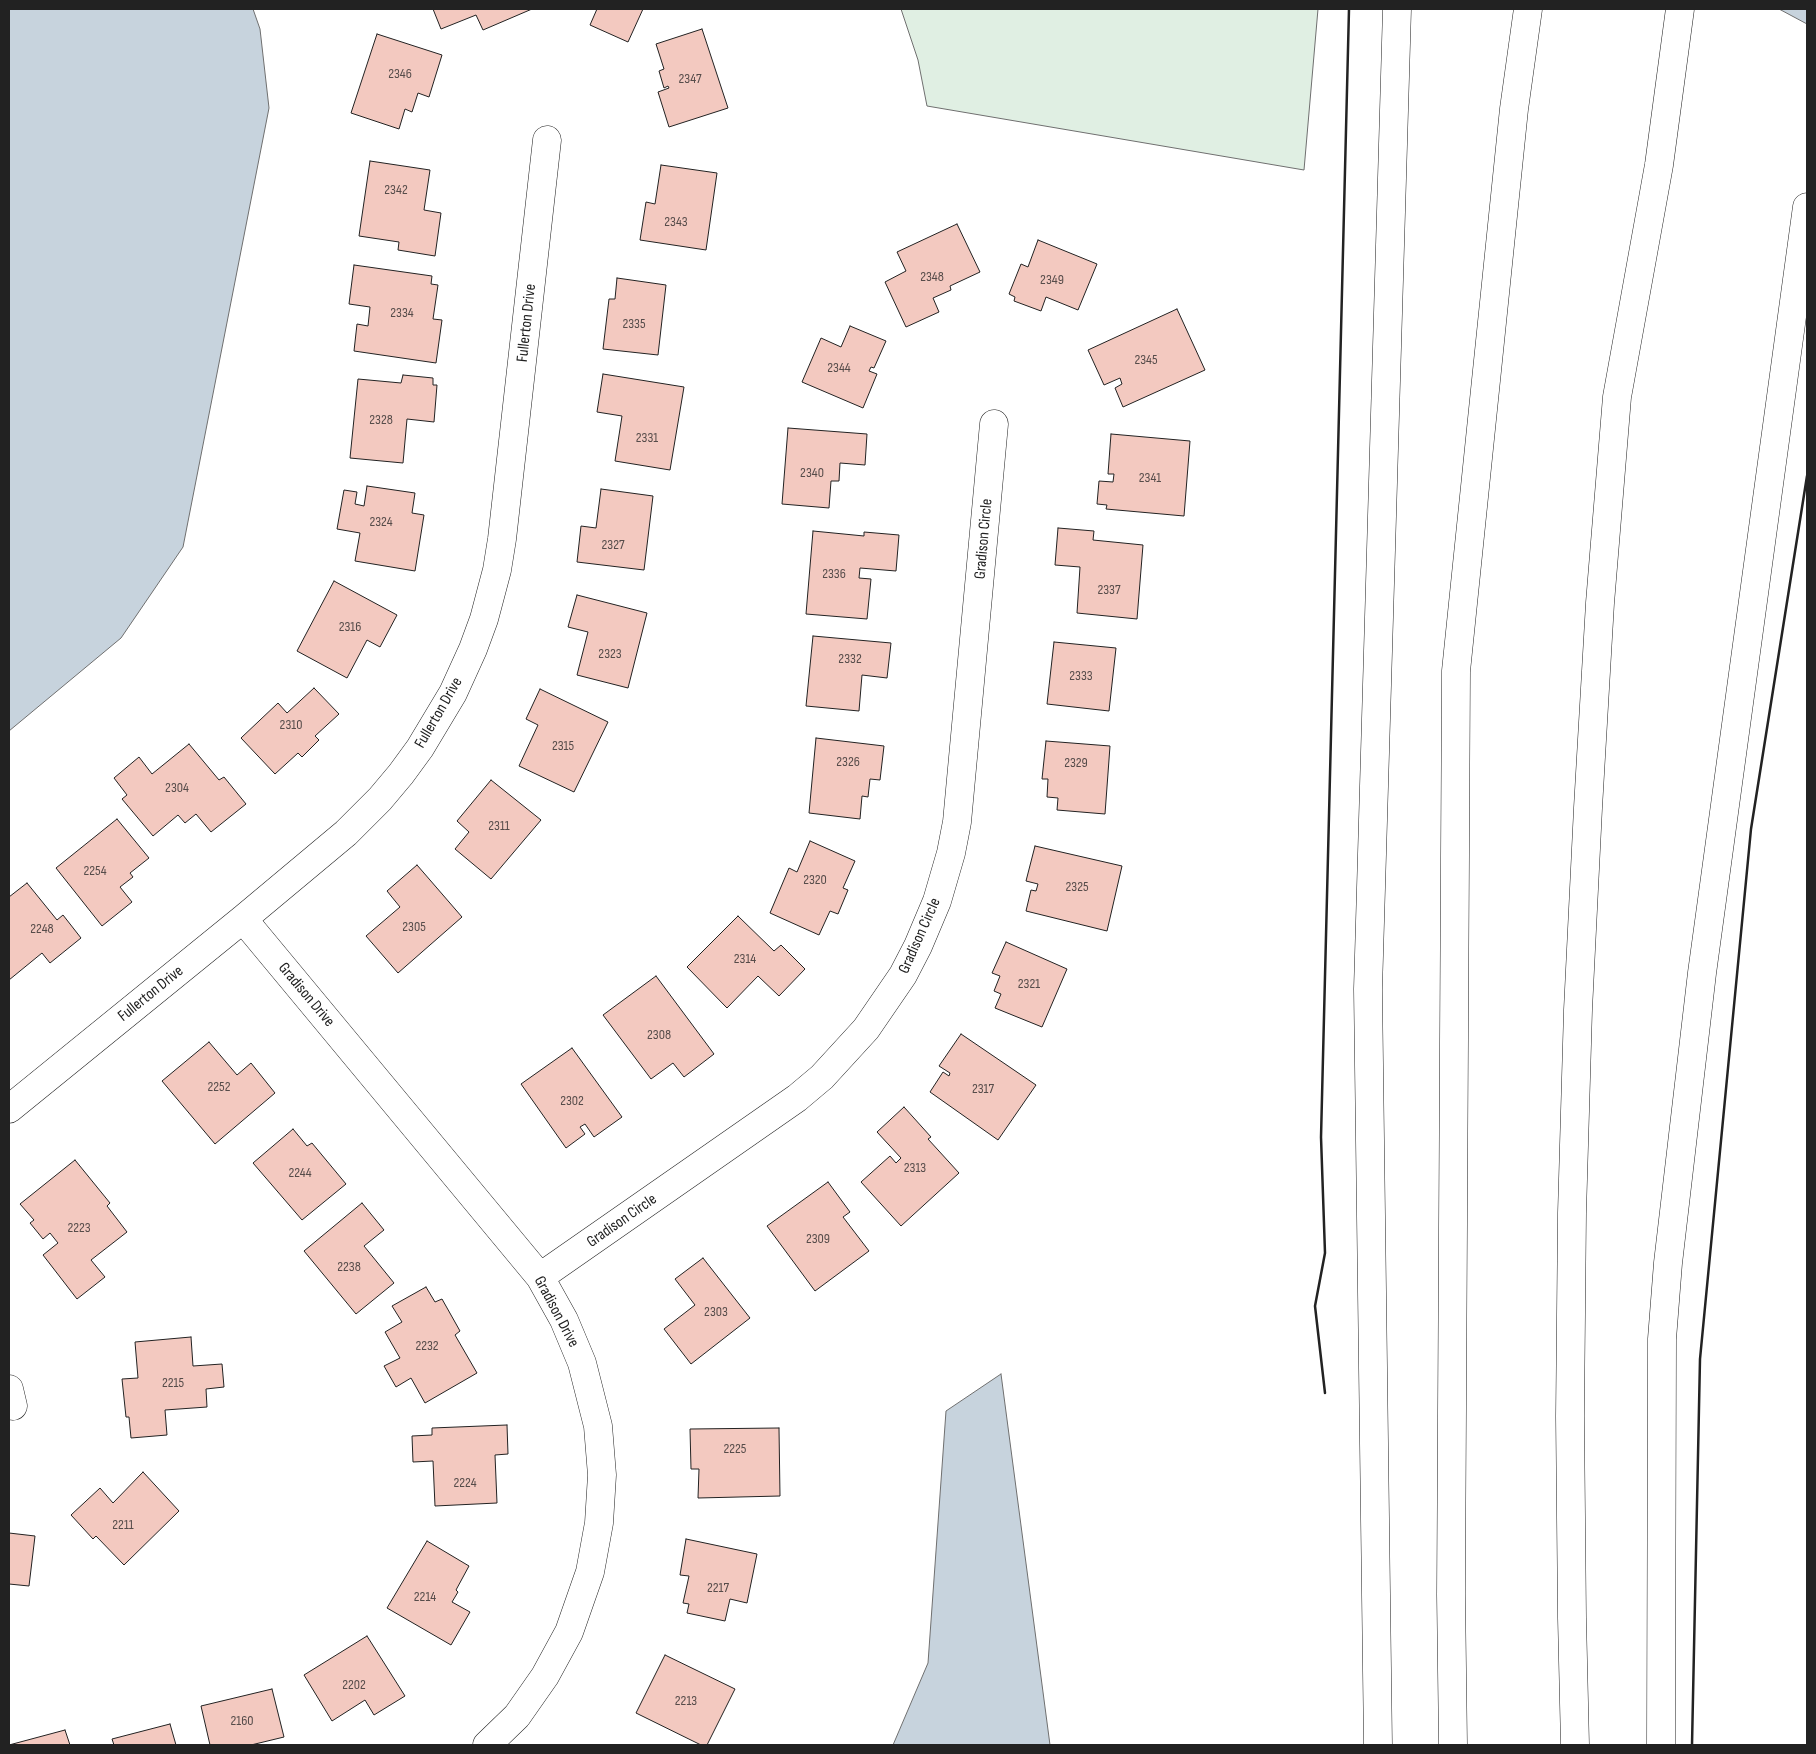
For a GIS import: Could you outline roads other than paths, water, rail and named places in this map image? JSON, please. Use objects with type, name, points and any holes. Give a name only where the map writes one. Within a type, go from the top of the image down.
[{"type":"main road","points":[[1378,1745],[1368,989],[1397,9]]},
{"type":"main road","points":[[1453,1745],[1456,671],[1514,109],[1528,9]]},
{"type":"main road","points":[[1575,1745],[1570,1416],[1572,1213],[1578,1010],[1600,603],[1618,397],[1658,165],[1680,9]]},
{"type":"main road","name":"Fullerton Drive","points":[[9,1109],[334,843],[380,799],[420,748],[453,693],[473,649],[490,601],[502,539],[546,140]]},
{"type":"main road","points":[[1661,1745],[1662,1339],[1668,1263],[1702,973],[1807,207]]},
{"type":"main road","name":"Gradison Circle","points":[[540,1277],[797,1098],[822,1077],[866,1029],[907,968],[937,901],[951,853],[960,807],[994,424]]},
{"type":"main road","name":"Gradison Drive","points":[[243,919],[540,1277],[571,1334],[582,1364],[591,1395],[600,1442],[602,1475],[599,1523],[586,1587],[562,1647],[546,1676],[517,1716],[487,1745]]}]
